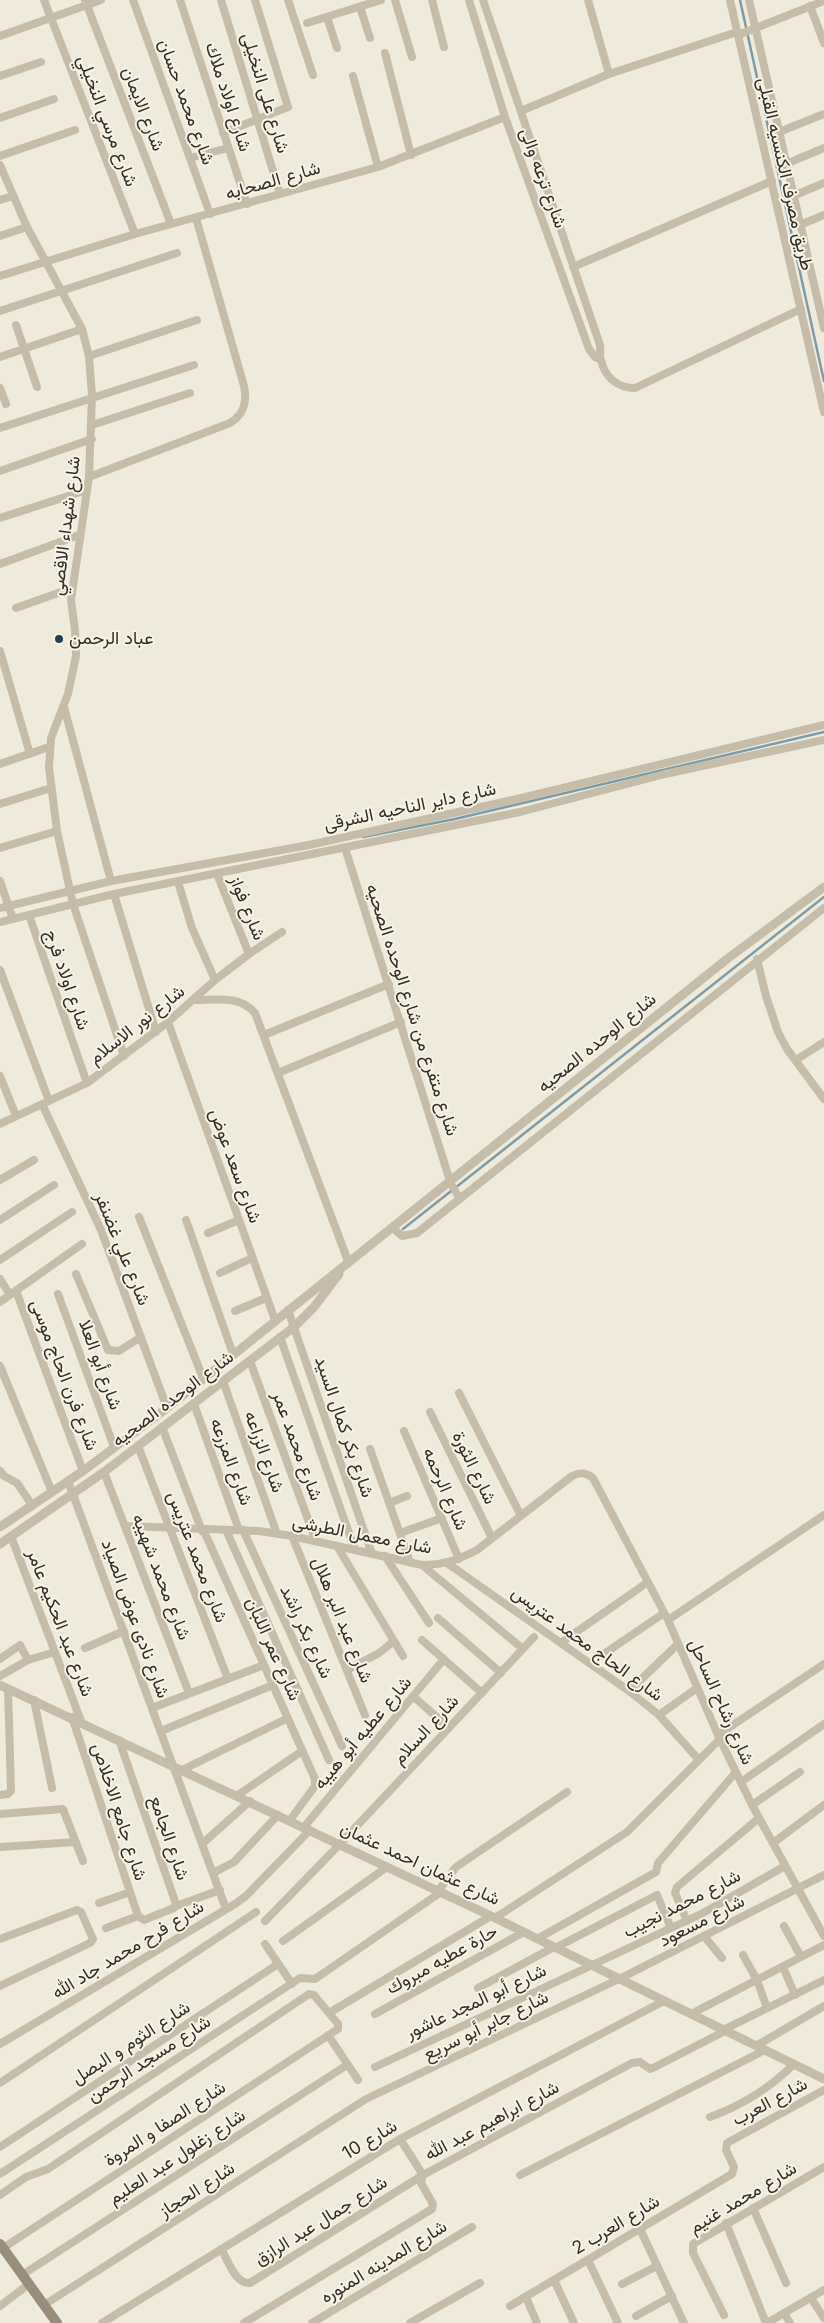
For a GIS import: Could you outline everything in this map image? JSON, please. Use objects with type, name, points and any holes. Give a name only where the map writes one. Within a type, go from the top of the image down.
[{"type":"main road","points":[[1,2247],[44,2305],[52,2321]]},
{"type":"street","name":"شارع مرسي النخيلي","points":[[44,0],[135,234]]},
{"type":"street","points":[[0,36],[51,18],[86,2],[101,0]]},
{"type":"street","name":"شارع محمد حسان","points":[[133,0],[210,214]]},
{"type":"street","name":"شارع اولاد ملاك","points":[[180,0],[247,204]]},
{"type":"street","name":"شارع على النخيلى","points":[[221,0],[259,119],[280,194]]},
{"type":"street","points":[[224,133],[285,110],[288,105],[254,0]]},
{"type":"street","points":[[288,0],[313,75]]},
{"type":"street","points":[[307,23],[381,0]]},
{"type":"street","points":[[395,0],[412,57]]},
{"type":"street","points":[[432,0],[444,46]]},
{"type":"street","name":"شارع ترعه والى","points":[[469,0],[505,117],[589,349],[595,357],[600,359]]},
{"type":"street","name":"شارع ترعه والى","points":[[484,0],[600,345],[600,359],[609,377],[616,384],[625,388],[635,388],[800,309]]},
{"type":"street","points":[[588,0],[609,74]]},
{"type":"street","name":"طريق مصرف الكنسيه القبلى","points":[[730,0],[824,412]]},
{"type":"street","name":"طريق مصرف الكنسيه القبلى","points":[[749,0],[800,225],[821,303],[824,328]]},
{"type":"street","points":[[521,111],[609,74],[755,28],[824,1]]},
{"type":"street","name":"شارع الايمان","points":[[86,2],[171,224]]},
{"type":"street","points":[[810,6],[824,43]]},
{"type":"street","points":[[360,7],[370,38]]},
{"type":"street","points":[[327,17],[337,48]]},
{"type":"street","points":[[385,53],[411,155]]},
{"type":"street","points":[[0,76],[42,62]]},
{"type":"street","points":[[492,74],[506,69]]},
{"type":"street","points":[[353,76],[378,167]]},
{"type":"street","points":[[0,118],[54,99]]},
{"type":"street","points":[[764,145],[780,135],[824,114]]},
{"type":"street","name":"شارع الصحابه","points":[[0,276],[135,234],[378,167],[505,117]]},
{"type":"street","points":[[0,156],[75,130]]},
{"type":"street","points":[[190,158],[228,148]]},
{"type":"street","points":[[786,164],[824,148]]},
{"type":"street","name":"شارع شهداء الاقصي","points":[[0,165],[27,227],[82,328],[89,356],[92,396],[92,439],[88,490],[70,606],[75,630],[76,656],[72,682],[56,722],[49,747],[51,788],[57,831],[73,904],[124,1056]]},
{"type":"street","points":[[573,267],[772,180]]},
{"type":"street","points":[[794,196],[824,183]]},
{"type":"street","points":[[0,200],[13,196]]},
{"type":"street","points":[[800,225],[824,214]]},
{"type":"street","points":[[89,477],[230,423],[243,410],[246,398],[244,386],[196,218]]},
{"type":"street","points":[[0,236],[27,227]]},
{"type":"street","points":[[0,311],[177,253]]},
{"type":"street","points":[[89,356],[197,320]]},
{"type":"street","points":[[16,325],[37,386]]},
{"type":"street","points":[[0,357],[82,328]]},
{"type":"street","points":[[0,428],[92,396],[194,364]]},
{"type":"street","points":[[0,388],[6,404]]},
{"type":"street","points":[[92,425],[190,393]]},
{"type":"street","points":[[0,471],[92,439]]},
{"type":"street","points":[[0,518],[88,490]]},
{"type":"street","points":[[0,564],[80,535]]},
{"type":"street","points":[[16,608],[72,588]]},
{"type":"street","points":[[0,651],[30,754]]},
{"type":"street","points":[[64,706],[111,881]]},
{"type":"street","name":"شارع داير الناحيه الشرقى","points":[[4,907],[111,881],[309,844],[441,816],[824,725]]},
{"type":"street","name":"شارع داير الناحيه الشرقى","points":[[0,922],[114,894],[520,812],[665,774],[824,740]]},
{"type":"street","points":[[0,764],[49,747]]},
{"type":"street","points":[[0,804],[51,788]]},
{"type":"street","points":[[0,848],[57,831]]},
{"type":"street","name":"شارع متفرع من شارع الوحده الصحيه","points":[[345,848],[452,1185]]},
{"type":"street","name":"شارع فواز","points":[[217,874],[249,954]]},
{"type":"street","points":[[0,881],[4,907],[13,919]]},
{"type":"street","points":[[178,882],[192,928],[215,980]]},
{"type":"street","name":"شارع الوحده الصحيه","points":[[0,1527],[83,1471],[167,1408],[348,1261],[452,1185],[727,959],[824,887]]},
{"type":"street","points":[[114,894],[156,1032]]},
{"type":"street","name":"شارع الوحده الصحيه","points":[[392,1228],[402,1236],[417,1233],[757,959],[824,908]]},
{"type":"street","name":"شارع اولاد فرج","points":[[29,915],[87,1083]]},
{"type":"street","name":"شارع نور الاسلام","points":[[0,1124],[87,1083],[156,1032],[215,980],[282,932]]},
{"type":"street","points":[[757,959],[773,1019],[784,1043],[824,1099]]},
{"type":"street","name":"شارع علي غضنفر","points":[[0,970],[46,1103],[101,1230],[167,1408]]},
{"type":"street","points":[[264,1035],[389,984]]},
{"type":"street","points":[[194,1000],[244,1002],[255,1013],[348,1261]]},
{"type":"street","name":"شارع سعد عوض","points":[[168,1022],[275,1320]]},
{"type":"street","points":[[278,1073],[401,1022]]},
{"type":"street","points":[[796,1060],[824,1042]]},
{"type":"street","points":[[0,1078],[16,1116]]},
{"type":"street","points":[[0,1180],[34,1160]]},
{"type":"street","points":[[0,1220],[54,1185]]},
{"type":"street","points":[[452,1185],[460,1199]]},
{"type":"street","points":[[0,1260],[72,1212]]},
{"type":"street","points":[[139,1217],[203,1378]]},
{"type":"street","points":[[186,1220],[233,1354]]},
{"type":"street","points":[[208,1233],[239,1220]]},
{"type":"street","points":[[0,1302],[82,1244]]},
{"type":"street","points":[[220,1273],[252,1258]]},
{"type":"street","name":"شارع الوحده الصحيه","points":[[0,1544],[104,1472],[294,1327],[314,1307],[348,1261]]},
{"type":"street","points":[[76,1274],[108,1350],[119,1351],[141,1337]]},
{"type":"street","name":"شارع فرن الحاج موسى","points":[[0,1279],[13,1293],[83,1471]]},
{"type":"street","name":"شارع أبو العلا","points":[[58,1294],[114,1447]]},
{"type":"street","points":[[235,1312],[266,1298]]},
{"type":"street","name":"شارع بكر كمال السيد","points":[[288,1310],[372,1554]]},
{"type":"street","points":[[280,1337],[355,1550]]},
{"type":"street","name":"شارع محمد عمر","points":[[250,1360],[316,1541]]},
{"type":"street","points":[[0,1366],[52,1492]]},
{"type":"street","name":"شارع الزراعه","points":[[223,1381],[277,1534]]},
{"type":"street","points":[[459,1393],[521,1516]]},
{"type":"street","points":[[176,1400],[184,1411]]},
{"type":"street","name":"شارع المزرعه","points":[[194,1404],[241,1530]]},
{"type":"street","name":"شارع الثورة","points":[[430,1412],[492,1538]]},
{"type":"street","name":"شارع عمر اللبان","points":[[162,1427],[203,1531],[315,1779],[315,1786],[290,1820]]},
{"type":"street","name":"شارع الرحمه","points":[[404,1431],[459,1559]]},
{"type":"street","name":"شارع محمد عتريس","points":[[138,1446],[228,1679]]},
{"type":"street","points":[[370,1449],[410,1562]]},
{"type":"street","points":[[0,1471],[4,1476],[17,1483],[32,1505]]},
{"type":"street","name":"شارع محمد شهيبه","points":[[104,1472],[190,1693]]},
{"type":"street","name":"شارع معمل الطرشى","points":[[125,1526],[203,1531],[241,1530],[277,1534],[422,1565],[447,1563],[477,1550],[576,1474],[585,1473],[593,1478]]},
{"type":"street","name":"شارع رشاح الساحل","points":[[593,1478],[666,1617],[719,1737],[752,1805],[824,1936]]},
{"type":"street","name":"شارع نادى عوض الصياد","points":[[68,1481],[152,1708],[178,1768],[202,1844],[226,1909]]},
{"type":"street","points":[[389,1502],[407,1496]]},
{"type":"street","points":[[592,1662],[666,1617],[824,1515]]},
{"type":"street","points":[[400,1533],[442,1518]]},
{"type":"street","points":[[226,1530],[329,1760]]},
{"type":"street","name":"شارع بكر راشد","points":[[241,1530],[342,1746]]},
{"type":"street","name":"شارع عبد الحكيم عامر","points":[[11,1536],[55,1652],[76,1719]]},
{"type":"street","name":"شارع عبد البر هلال","points":[[292,1536],[365,1715]]},
{"type":"street","points":[[337,1546],[403,1656]]},
{"type":"street","points":[[385,1556],[429,1623]]},
{"type":"street","name":"شارع الحاج محمد عتريس","points":[[447,1563],[592,1662],[629,1690],[659,1715],[699,1760]]},
{"type":"street","points":[[422,1565],[523,1649]]},
{"type":"street","points":[[562,1642],[648,1582]]},
{"type":"street","points":[[438,1618],[500,1673]]},
{"type":"street","points":[[85,1648],[124,1631]]},
{"type":"street","name":"شارع السلام","points":[[265,1921],[340,1844],[534,1636]]},
{"type":"street","points":[[422,1640],[482,1693]]},
{"type":"street","points":[[347,1670],[371,1658],[394,1641]]},
{"type":"street","points":[[629,1690],[678,1644]]},
{"type":"street","points":[[0,1658],[20,1645],[28,1660]]},
{"type":"street","points":[[0,1676],[28,1660],[55,1652]]},
{"type":"street","name":"شارع عطيه أبو هيبه","points":[[266,1875],[307,1828],[444,1659]]},
{"type":"street","points":[[0,2195],[26,2177],[48,2170],[308,1995],[314,1995],[329,2013],[493,1917],[627,1832],[699,1760],[719,1737],[824,1664]]},
{"type":"street","points":[[152,1708],[264,1665]]},
{"type":"street","points":[[161,1731],[273,1685]]},
{"type":"street","points":[[0,1795],[8,1794],[11,1791],[4,1687]]},
{"type":"street","name":"شارع عثمان احمد عثمان","points":[[4,1687],[76,1719],[439,1891],[824,2079]]},
{"type":"street","points":[[659,1715],[697,1688]]},
{"type":"street","points":[[413,1696],[448,1728]]},
{"type":"street","points":[[34,1700],[52,1788]]},
{"type":"street","points":[[178,1768],[288,1718]]},
{"type":"street","name":"شارع جامع الاخلاص","points":[[76,1719],[138,1916]]},
{"type":"street","points":[[741,1782],[824,1724]]},
{"type":"street","name":"شارع الجامع","points":[[119,1740],[176,1906],[144,1920],[138,1916]]},
{"type":"street","points":[[238,1795],[302,1750]]},
{"type":"street","points":[[537,1939],[656,1872],[658,1863],[736,1772]]},
{"type":"street","points":[[752,1805],[800,1772]]},
{"type":"street","points":[[439,1891],[456,1867],[567,1792]]},
{"type":"street","points":[[202,1844],[250,1801]]},
{"type":"street","points":[[772,1843],[824,1805]]},
{"type":"street","points":[[0,1814],[60,1808],[66,1812],[83,1861]]},
{"type":"street","points":[[213,1873],[228,1867],[234,1862],[278,1815]]},
{"type":"street","points":[[687,1921],[675,1893],[677,1887],[759,1818]]},
{"type":"street","points":[[0,1847],[76,1842]]},
{"type":"street","name":"شارع محمد نجيب","points":[[591,1965],[687,1921],[785,1866]]},
{"type":"street","points":[[283,1941],[387,1867]]},
{"type":"street","name":"شارع فرح محمد جاد الله","points":[[0,2044],[226,1909],[246,1896],[266,1875]]},
{"type":"street","name":"شارع مسعود","points":[[619,1979],[824,1875]]},
{"type":"street","points":[[176,1906],[220,1890]]},
{"type":"street","name":"شارع مسجد الرحمن","points":[[0,2174],[301,1977],[315,1979],[439,1891]]},
{"type":"street","points":[[99,1903],[130,1892]]},
{"type":"street","points":[[478,1988],[656,1895],[659,1896],[671,1928]]},
{"type":"street","points":[[0,1939],[78,1910],[92,1937],[90,1944],[0,1986]]},
{"type":"street","points":[[0,2083],[256,1912]]},
{"type":"street","points":[[106,1928],[138,1916]]},
{"type":"street","points":[[784,1926],[801,1957]]},
{"type":"street","name":"حارة عطيه مبروك","points":[[375,2014],[524,1932]]},
{"type":"street","points":[[704,1936],[722,1958]]},
{"type":"street","points":[[265,1944],[292,1984]]},
{"type":"street","points":[[691,2014],[824,1945]]},
{"type":"street","points":[[743,1955],[756,1980],[767,2008]]},
{"type":"street","name":"شارع الثوم و البصل","points":[[0,2148],[278,1964]]},
{"type":"street","name":"شارع أبو المجد عاشور","points":[[375,2067],[591,1965]]},
{"type":"street","points":[[783,1967],[795,1995]]},
{"type":"street","name":"شارع جابر أبو سريع","points":[[366,2099],[619,1979]]},
{"type":"street","name":"شارع ابراهيم عبد الله","points":[[244,2323],[432,2209],[433,2203],[421,2184],[423,2175],[632,2064],[640,2062],[650,2069],[656,2067],[724,2030],[824,1980]]},
{"type":"street","name":"شارع 10","points":[[102,2323],[400,2139],[664,2001]]},
{"type":"street","points":[[756,2046],[824,2006]]},
{"type":"street","name":"شارع الصفا و المروة","points":[[1,2247],[338,2029],[338,2023],[329,2013]]},
{"type":"street","points":[[328,2035],[358,2080]]},
{"type":"street","points":[[520,2175],[765,2050]]},
{"type":"street","points":[[710,2117],[747,2101],[780,2078],[794,2064]]},
{"type":"street","name":"شارع زغلول عبد العليم","points":[[0,2306],[26,2279],[348,2065]]},
{"type":"street","name":"شارع العرب","points":[[734,2167],[726,2150],[729,2141],[824,2090]]},
{"type":"street","name":"شارع الحجاز","points":[[44,2305],[366,2099]]},
{"type":"street","points":[[400,2139],[423,2175]]},
{"type":"street","name":"شارع العرب 2","points":[[510,2306],[732,2174],[734,2167]]},
{"type":"street","name":"شارع محمد غنيم","points":[[724,2315],[693,2253],[692,2247],[694,2242],[824,2167]]},
{"type":"street","name":"شارع جمال عبد الرازق","points":[[221,2249],[239,2280],[244,2283],[250,2283],[423,2175]]},
{"type":"street","points":[[753,2208],[786,2283]]},
{"type":"street","points":[[726,2223],[767,2323],[824,2290]]},
{"type":"street","name":"شارع المدينه المنوره","points":[[312,2323],[472,2227]]},
{"type":"street","points":[[640,2229],[684,2323]]},
{"type":"street","points":[[588,2260],[618,2323]]},
{"type":"street","points":[[622,2284],[658,2266]]},
{"type":"street","points":[[554,2280],[574,2323]]},
{"type":"street","points":[[410,2323],[480,2283]]},
{"type":"street","points":[[636,2316],[672,2296]]},
{"type":"street","points":[[526,2297],[537,2323]]},
{"type":"street","points":[[811,2298],[824,2318]]},
{"type":"street","points":[[784,2313],[790,2323]]},
{"type":"waterway","points":[[740,0],[824,381]]},
{"type":"waterway","points":[[363,837],[455,819],[824,732]]},
{"type":"waterway","points":[[403,1229],[824,897]]},
{"type":"place","name":"عباد الرحمن","points":[[59,639]]}]
